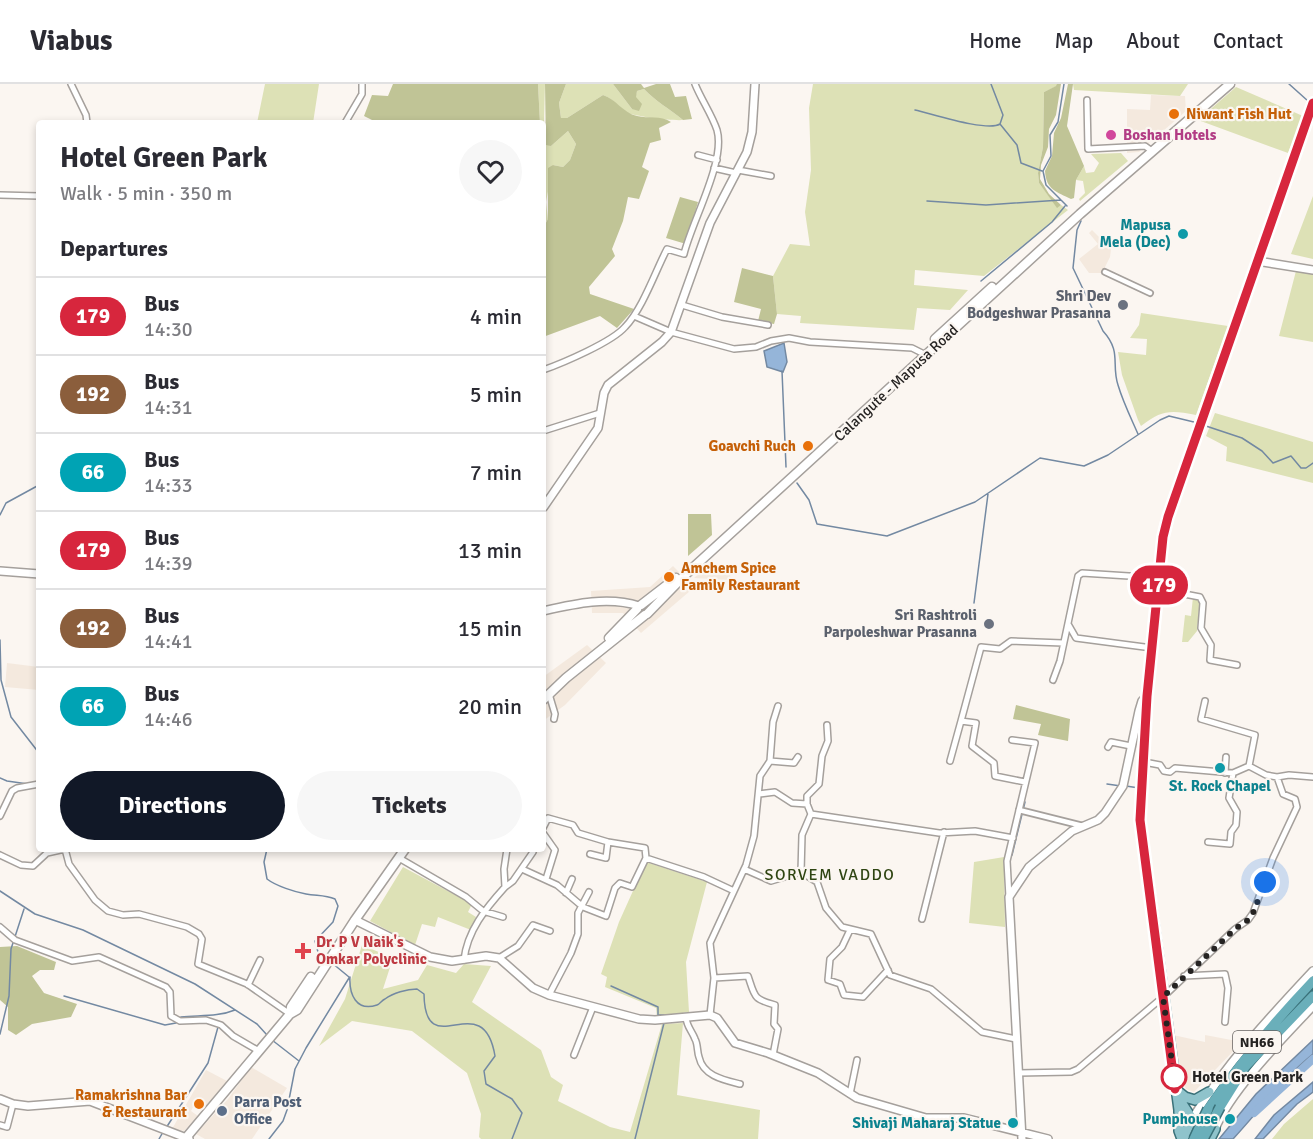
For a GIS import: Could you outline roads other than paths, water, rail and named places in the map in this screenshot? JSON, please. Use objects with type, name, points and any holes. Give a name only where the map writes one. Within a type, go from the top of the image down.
[{"type":"highway","name":"NH66","points":[[1194,1139],[1208,1109],[1267,1029],[1313,981]]},
{"type":"highway","name":"NH66","points":[[1203,1139],[1245,1067],[1313,996]]},
{"type":"main road","name":"Calangute - Mapusa Road","points":[[546,695],[640,611],[685,575],[924,353],[1224,84]]},
{"type":"main road","name":"Calangute - Mapusa Road","points":[[1151,150],[1230,84]]},
{"type":"main road","points":[[1180,1137],[1140,820],[1147,696],[1158,589],[1168,517],[1313,103]]},
{"type":"main road","points":[[1259,261],[1313,118]]},
{"type":"main road","points":[[187,1139],[290,1014],[297,1010],[322,966],[403,852]]},
{"type":"main road","points":[[1175,1089],[1185,1097],[1194,1100],[1209,1092]]},
{"type":"main road","points":[[1175,1089],[1185,1112],[1192,1119],[1215,1129],[1210,1139]]},
{"type":"main road","points":[[1180,1137],[1192,1119]]},
{"type":"street","points":[[71,84],[87,120]]},
{"type":"street","points":[[347,120],[362,94],[362,84]]},
{"type":"street","points":[[546,369],[610,339],[625,328],[634,315],[667,249],[684,254],[717,160],[719,141],[717,129],[695,84]]},
{"type":"street","points":[[546,504],[598,428],[604,393],[608,385],[662,342],[671,332],[710,223],[747,152],[752,132],[755,84]]},
{"type":"street","points":[[1087,100],[1088,149],[1145,146],[1151,150]]},
{"type":"street","points":[[698,155],[717,160]]},
{"type":"street","points":[[714,168],[771,176]]},
{"type":"street","points":[[0,195],[36,196]]},
{"type":"street","points":[[1259,261],[1313,270]]},
{"type":"street","points":[[1105,272],[1150,293]]},
{"type":"street","points":[[682,305],[722,317],[768,325]]},
{"type":"street","points":[[634,315],[671,332],[734,349],[756,347],[771,341],[789,338],[810,342],[912,348],[924,353]]},
{"type":"street","points":[[546,430],[600,413]]},
{"type":"street","points":[[0,571],[36,574]]},
{"type":"street","points":[[1053,680],[1060,661],[1078,576],[1082,573],[1160,578]]},
{"type":"street","points":[[1158,589],[1200,597],[1203,603],[1201,628],[1211,645],[1210,660],[1237,665]]},
{"type":"street","points":[[546,610],[586,602],[620,603],[640,611]]},
{"type":"street","points":[[1068,624],[1076,638],[1152,648]]},
{"type":"street","points":[[950,761],[981,647],[999,649],[1011,641],[1063,643]]},
{"type":"street","points":[[1009,897],[1029,867],[1072,831],[1098,820],[1105,813],[1123,786],[1142,701],[1147,696]]},
{"type":"street","points":[[546,698],[555,714],[554,718]]},
{"type":"street","points":[[1204,701],[1201,719],[1255,735],[1249,766]]},
{"type":"street","points":[[710,1015],[714,978],[710,943],[744,869],[754,836],[760,776],[770,761],[773,722],[778,706]]},
{"type":"street","points":[[961,721],[976,723],[972,746],[994,763],[995,776],[1025,782]]},
{"type":"street","points":[[801,872],[802,835],[811,814],[807,796],[819,784],[822,756],[828,741],[827,725]]},
{"type":"street","points":[[1012,740],[1035,743],[1007,861],[1017,1073],[1023,1135]]},
{"type":"street","points":[[1108,747],[1111,742],[1131,746]]},
{"type":"street","points":[[770,761],[794,763],[798,757]]},
{"type":"street","points":[[1225,773],[1226,757]]},
{"type":"street","points":[[1144,762],[1160,765],[1164,771],[1170,772],[1175,768],[1233,773],[1249,766]]},
{"type":"street","points":[[1249,766],[1266,775],[1277,777],[1289,775],[1313,777]]},
{"type":"street","points":[[1208,842],[1230,844],[1231,832],[1236,825],[1237,812],[1229,798],[1233,773]]},
{"type":"street","points":[[1017,1073],[1071,1072],[1078,1069],[1163,997],[1253,913],[1273,858],[1297,807],[1295,799],[1282,794],[1277,777]]},
{"type":"street","points":[[0,816],[12,791],[36,785]]},
{"type":"street","points":[[759,794],[775,792],[792,803],[807,804]]},
{"type":"street","points":[[1019,810],[1083,826]]},
{"type":"street","points":[[811,814],[939,833],[975,831],[1013,838]]},
{"type":"street","points":[[522,869],[546,879],[583,907],[606,916],[615,888],[620,883],[632,887],[646,858],[645,848],[608,842],[578,833],[573,825],[548,818],[546,822]]},
{"type":"street","points":[[922,919],[944,832]]},
{"type":"street","points":[[546,837],[555,850],[546,879]]},
{"type":"street","points":[[590,854],[606,858],[608,842]]},
{"type":"street","points":[[0,855],[21,865],[33,866],[47,853],[52,852]]},
{"type":"street","points":[[66,852],[69,864],[95,900],[108,911],[123,915],[139,914],[187,927],[200,934],[202,939],[198,964],[248,985],[290,1014]]},
{"type":"street","points":[[505,887],[507,852]]},
{"type":"street","points":[[464,960],[465,948],[483,911],[522,869],[533,852]]},
{"type":"street","points":[[399,858],[466,897],[483,911],[503,918]]},
{"type":"street","points":[[646,858],[704,877],[734,891]]},
{"type":"street","points":[[744,869],[771,881],[801,872],[817,882],[826,908],[842,927],[871,934],[890,975],[931,989],[981,1032],[1016,1039]]},
{"type":"street","points":[[566,893],[572,879]]},
{"type":"street","points":[[549,995],[571,953],[578,934],[578,913],[589,892]]},
{"type":"street","points":[[355,920],[430,957],[452,961],[486,956],[499,958],[533,988],[549,995],[593,1007],[655,1020],[710,1015],[717,1018],[735,1043],[818,1073],[850,1094],[926,1118],[964,1118],[1023,1135],[1048,1139]]},
{"type":"street","points":[[499,958],[518,946],[533,925],[550,931]]},
{"type":"street","points":[[0,927],[15,940],[72,961],[99,957],[166,987],[170,992],[171,1016],[180,1021],[206,1020],[221,1025],[233,1036],[260,1051]]},
{"type":"street","points":[[850,930],[845,943],[830,959],[828,980],[840,984],[842,994],[863,997],[888,970]]},
{"type":"street","points":[[248,985],[260,960]]},
{"type":"street","points":[[1192,1119],[1209,1092],[1251,1037],[1313,971]]},
{"type":"street","points":[[1185,976],[1226,974],[1228,988],[1225,1022]]},
{"type":"street","points":[[714,978],[748,976],[754,996],[760,1001],[775,1005],[774,1024],[778,1029],[773,1055]]},
{"type":"street","points":[[1215,1129],[1237,1094],[1276,1045],[1313,1006]]},
{"type":"street","points":[[574,1055],[593,1007]]},
{"type":"street","points":[[684,1018],[695,1038],[699,1061],[707,1072],[719,1079],[740,1084]]},
{"type":"street","points":[[850,1094],[857,1060]]},
{"type":"street","points":[[0,1099],[28,1106],[90,1101],[187,1139]]},
{"type":"street","points":[[0,1125],[7,1126],[13,1104]]},
{"type":"water","points":[[784,343],[787,362],[783,372],[767,367],[764,351]]},
{"type":"water","points":[[1313,1040],[1313,1054],[1281,1084],[1233,1139],[1219,1139],[1256,1094]]},
{"type":"water","points":[[1313,1082],[1313,1092],[1297,1104],[1263,1139],[1255,1139],[1274,1115]]},
{"type":"waterway","points":[[991,84],[1003,115],[1000,124],[1017,145],[1021,163],[1042,171]]},
{"type":"waterway","points":[[1064,84],[1058,122],[1050,135],[1051,156],[1043,171],[1046,185],[1067,206]]},
{"type":"waterway","points":[[1289,84],[1308,101]]},
{"type":"waterway","points":[[915,110],[984,126],[1000,124]]},
{"type":"waterway","points":[[927,201],[986,205],[1061,200]]},
{"type":"waterway","points":[[981,281],[1052,222],[1065,206]]},
{"type":"waterway","points":[[1081,221],[1077,230],[1073,268],[1112,345],[1118,385],[1138,434]]},
{"type":"waterway","points":[[782,371],[786,467]]},
{"type":"waterway","points":[[797,483],[809,500],[817,524],[887,536],[975,502],[1040,458],[1084,466],[1108,455],[1169,416],[1198,423]]},
{"type":"waterway","points":[[1206,426],[1242,438],[1262,451],[1273,463],[1291,456],[1301,468],[1306,468],[1313,463]]},
{"type":"waterway","points":[[0,515],[6,503],[36,487]]},
{"type":"waterway","points":[[974,603],[988,494]]},
{"type":"waterway","points":[[0,640],[1,680],[11,717],[36,749]]},
{"type":"waterway","points":[[0,778],[28,784]]},
{"type":"waterway","points":[[1107,784],[1121,786]]},
{"type":"waterway","points":[[1126,786],[1139,788]]},
{"type":"waterway","points":[[1012,855],[1025,802]]},
{"type":"waterway","points":[[266,852],[264,862],[267,879],[297,892],[335,899],[338,906],[333,922],[315,941],[318,952]]},
{"type":"waterway","points":[[0,891],[35,914],[83,930],[195,984],[257,1024],[267,1035]]},
{"type":"waterway","points":[[0,1034],[9,996],[11,949],[24,909]]},
{"type":"waterway","points":[[332,963],[349,977]]},
{"type":"waterway","points":[[350,977],[355,1000],[364,1006],[377,1005],[396,993],[417,989],[424,994],[427,1014],[434,1024],[479,1026],[489,1036],[495,1056],[484,1071],[486,1084],[512,1099],[522,1113],[512,1139]]},
{"type":"waterway","points":[[269,1139],[283,1121],[295,1069],[349,978]]},
{"type":"waterway","points":[[611,986],[658,1007],[658,1015],[664,1015]]},
{"type":"waterway","points":[[64,996],[165,1025],[176,1023]]},
{"type":"waterway","points":[[179,1019],[235,1010]]},
{"type":"waterway","points":[[635,1139],[664,1023]]},
{"type":"waterway","points":[[166,1128],[208,1063],[218,1027]]},
{"type":"waterway","points":[[272,1040],[299,1061]]},
{"type":"waterway","points":[[1254,1113],[1313,1059]]},
{"type":"waterway","points":[[159,1139],[163,1132]]},
{"type":"place","name":"Niwant Fish Hut","points":[[1174,114]]},
{"type":"place","name":"Boshan Hotels","points":[[1111,135]]},
{"type":"place","name":"Mapusa Mela (Dec)","points":[[1183,234]]},
{"type":"place","name":"Shri Dev Bodgeshwar Prasanna","points":[[1123,305]]},
{"type":"place","name":"Goavchi Ruch","points":[[808,446]]},
{"type":"place","name":"Amchem Spice Family Restaurant","points":[[669,577]]},
{"type":"place","name":"Sri Rashtroli Parpoleshwar Prasanna","points":[[989,624]]},
{"type":"place","name":"St. Rock Chapel","points":[[1220,768]]},
{"type":"place","name":"Dr. P V Naik's Omkar Polyclinic","points":[[303,951]]},
{"type":"place","name":"Hotel Green Park","points":[[1174,1077]]},
{"type":"place","name":"Ramakrishna Bar & Restaurant","points":[[199,1104]]},
{"type":"place","name":"Parra Post Office","points":[[222,1111]]},
{"type":"place","name":"Pumphouse","points":[[1230,1119]]},
{"type":"place","name":"Shivaji Maharaj Statue","points":[[1013,1123]]},
{"type":"district","name":"SORVEM VADDO","points":[[830,875]]}]
